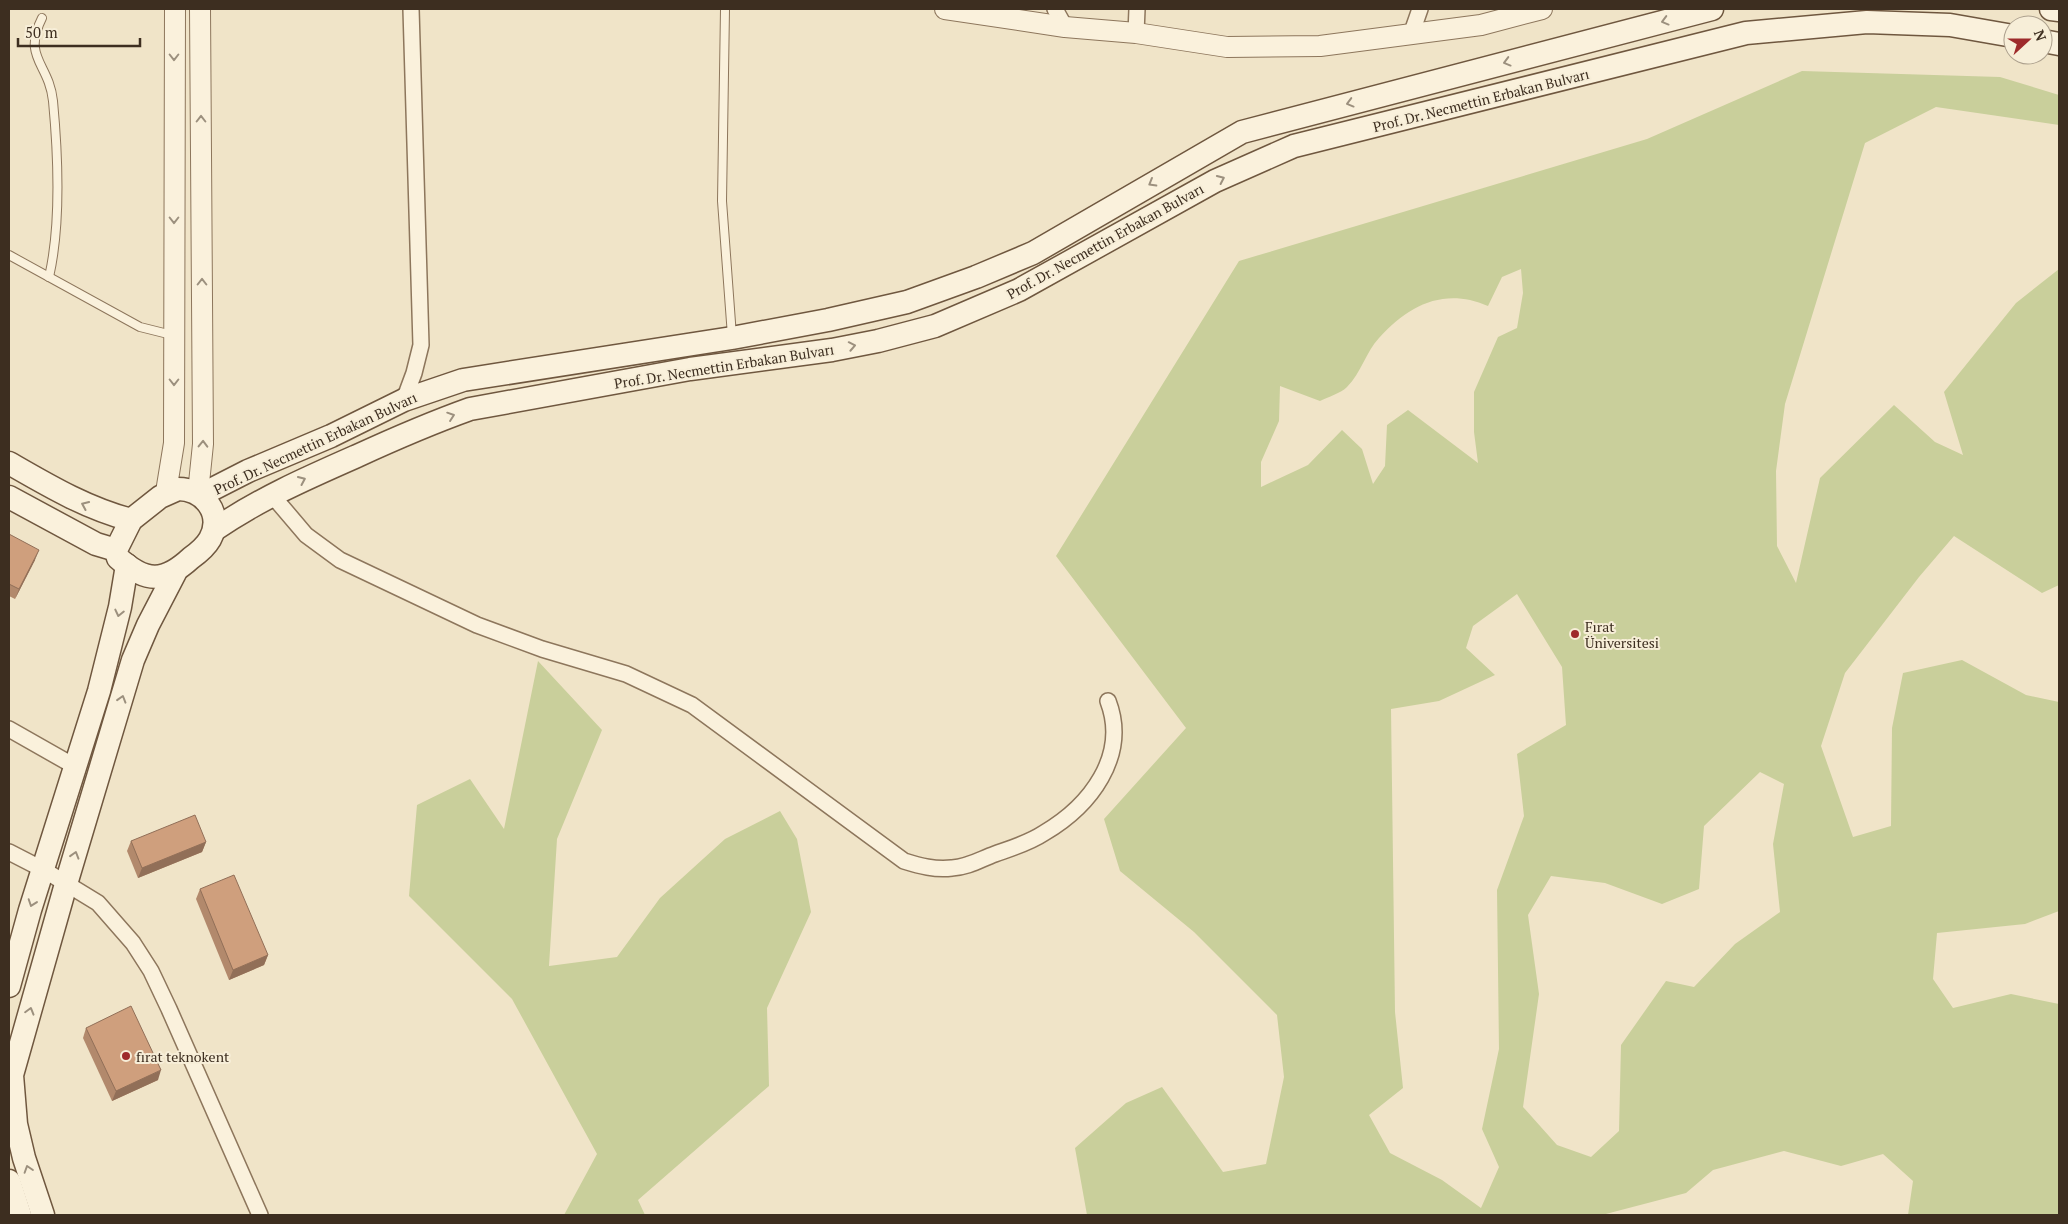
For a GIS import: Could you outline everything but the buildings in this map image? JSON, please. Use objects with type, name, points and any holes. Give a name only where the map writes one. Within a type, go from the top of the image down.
[{"type":"main road","name":"Prof. Dr. Necmettin Erbakan Bulvarı","points":[[200,494],[248,471],[331,436],[404,400],[464,380],[732,338],[828,320],[907,302],[976,278],[1034,253],[1242,132],[1712,9]]},
{"type":"main road","points":[[2051,9],[2059,10]]},
{"type":"main road","name":"Prof. Dr. Necmettin Erbakan Bulvarı","points":[[214,530],[241,511],[272,495],[387,442],[470,409],[690,369],[832,350],[878,341],[935,326],[1019,290],[1215,181],[1294,146],[1746,33],[1867,22],[1950,25],[2003,34]]},
{"type":"main road","points":[[9,463],[62,495],[108,514],[132,520]]},
{"type":"main road","points":[[9,986],[30,910],[100,692],[120,607],[121,558],[132,520],[166,492],[178,488],[200,494],[212,512],[215,520],[214,530],[210,540],[175,573],[133,660],[66,884],[12,1075],[11,1095],[24,1158],[43,1215]]},
{"type":"main road","points":[[9,497],[121,558],[149,577],[163,577],[175,573]]},
{"type":"main road","points":[[9,1181],[20,1215]]},
{"type":"street","points":[[166,492],[174,442],[175,9]]},
{"type":"street","points":[[200,9],[203,444],[200,494]]},
{"type":"street","points":[[404,400],[414,373],[421,345],[412,9]]},
{"type":"street","points":[[945,9],[1065,27],[1136,33],[1227,46],[1320,46],[1412,32],[1481,25],[1542,9]]},
{"type":"street","points":[[1055,9],[1065,27]]},
{"type":"street","points":[[1136,33],[1137,9]]},
{"type":"street","points":[[1412,32],[1420,9]]},
{"type":"street","points":[[272,495],[306,535],[324,550],[348,564],[477,626],[542,649],[626,674],[692,705],[904,861],[915,865],[938,868],[967,866],[1029,842],[1061,822],[1089,793],[1110,759],[1115,737],[1108,701]]},
{"type":"street","points":[[9,729],[76,767]]},
{"type":"street","points":[[9,852],[44,870],[98,903],[133,943],[151,971],[260,1215]]},
{"type":"lane","points":[[725,9],[722,202],[732,338]]},
{"type":"lane","points":[[42,18],[34,34],[33,43],[52,93],[56,160],[55,245],[49,277]]},
{"type":"lane","points":[[9,255],[140,327],[174,336]]},
{"type":"green space","points":[[1802,71],[2000,77],[2059,95],[2059,125],[1936,107],[1865,143],[1785,404],[1776,471],[1777,546],[1796,583],[1820,478],[1894,405],[1935,442],[1963,455],[1944,392],[2016,303],[2059,269],[2059,585],[2042,593],[1954,536],[1919,577],[1845,673],[1821,746],[1853,837],[1891,826],[1892,728],[1903,673],[1962,660],[2026,695],[2059,702],[2059,911],[2025,924],[1937,933],[1933,979],[1953,1008],[2011,994],[2059,1004],[2059,1215],[1908,1215],[1913,1181],[1883,1154],[1841,1166],[1784,1151],[1713,1170],[1686,1193],[1602,1215],[1087,1215],[1075,1148],[1126,1103],[1162,1087],[1223,1172],[1266,1164],[1284,1077],[1277,1015],[1194,932],[1120,871],[1104,819],[1186,728],[1056,556],[1239,261],[1647,139]],"holes":[[[1521,269],[1523,293],[1517,328],[1498,337],[1474,392],[1474,432],[1478,463],[1408,410],[1387,425],[1385,466],[1373,484],[1362,449],[1342,430],[1308,465],[1261,487],[1261,462],[1279,421],[1280,386],[1320,401],[1338,393],[1352,381],[1379,338],[1402,316],[1428,302],[1442,299],[1457,298],[1488,306],[1502,277]],[[1517,594],[1562,667],[1566,725],[1517,754],[1524,816],[1497,890],[1499,1049],[1482,1129],[1499,1167],[1481,1208],[1442,1180],[1390,1153],[1369,1115],[1403,1088],[1395,1012],[1391,709],[1439,701],[1495,675],[1466,648],[1473,626]],[[1760,772],[1784,784],[1773,844],[1780,912],[1735,944],[1694,987],[1666,981],[1621,1045],[1619,1131],[1591,1157],[1557,1145],[1523,1107],[1539,994],[1528,915],[1551,876],[1605,883],[1662,904],[1699,889],[1704,826]]]},
{"type":"green space","points":[[538,661],[602,730],[557,839],[549,966],[617,957],[660,898],[725,839],[780,811],[797,839],[811,912],[767,1008],[769,1086],[638,1200],[645,1215],[564,1215],[597,1154],[512,999],[409,896],[417,805],[470,779],[504,829]]},
{"type":"place","name":"Fırat Üniversitesi","points":[[1575,634]]},
{"type":"place","name":"fırat teknokent","points":[[126,1056]]}]
